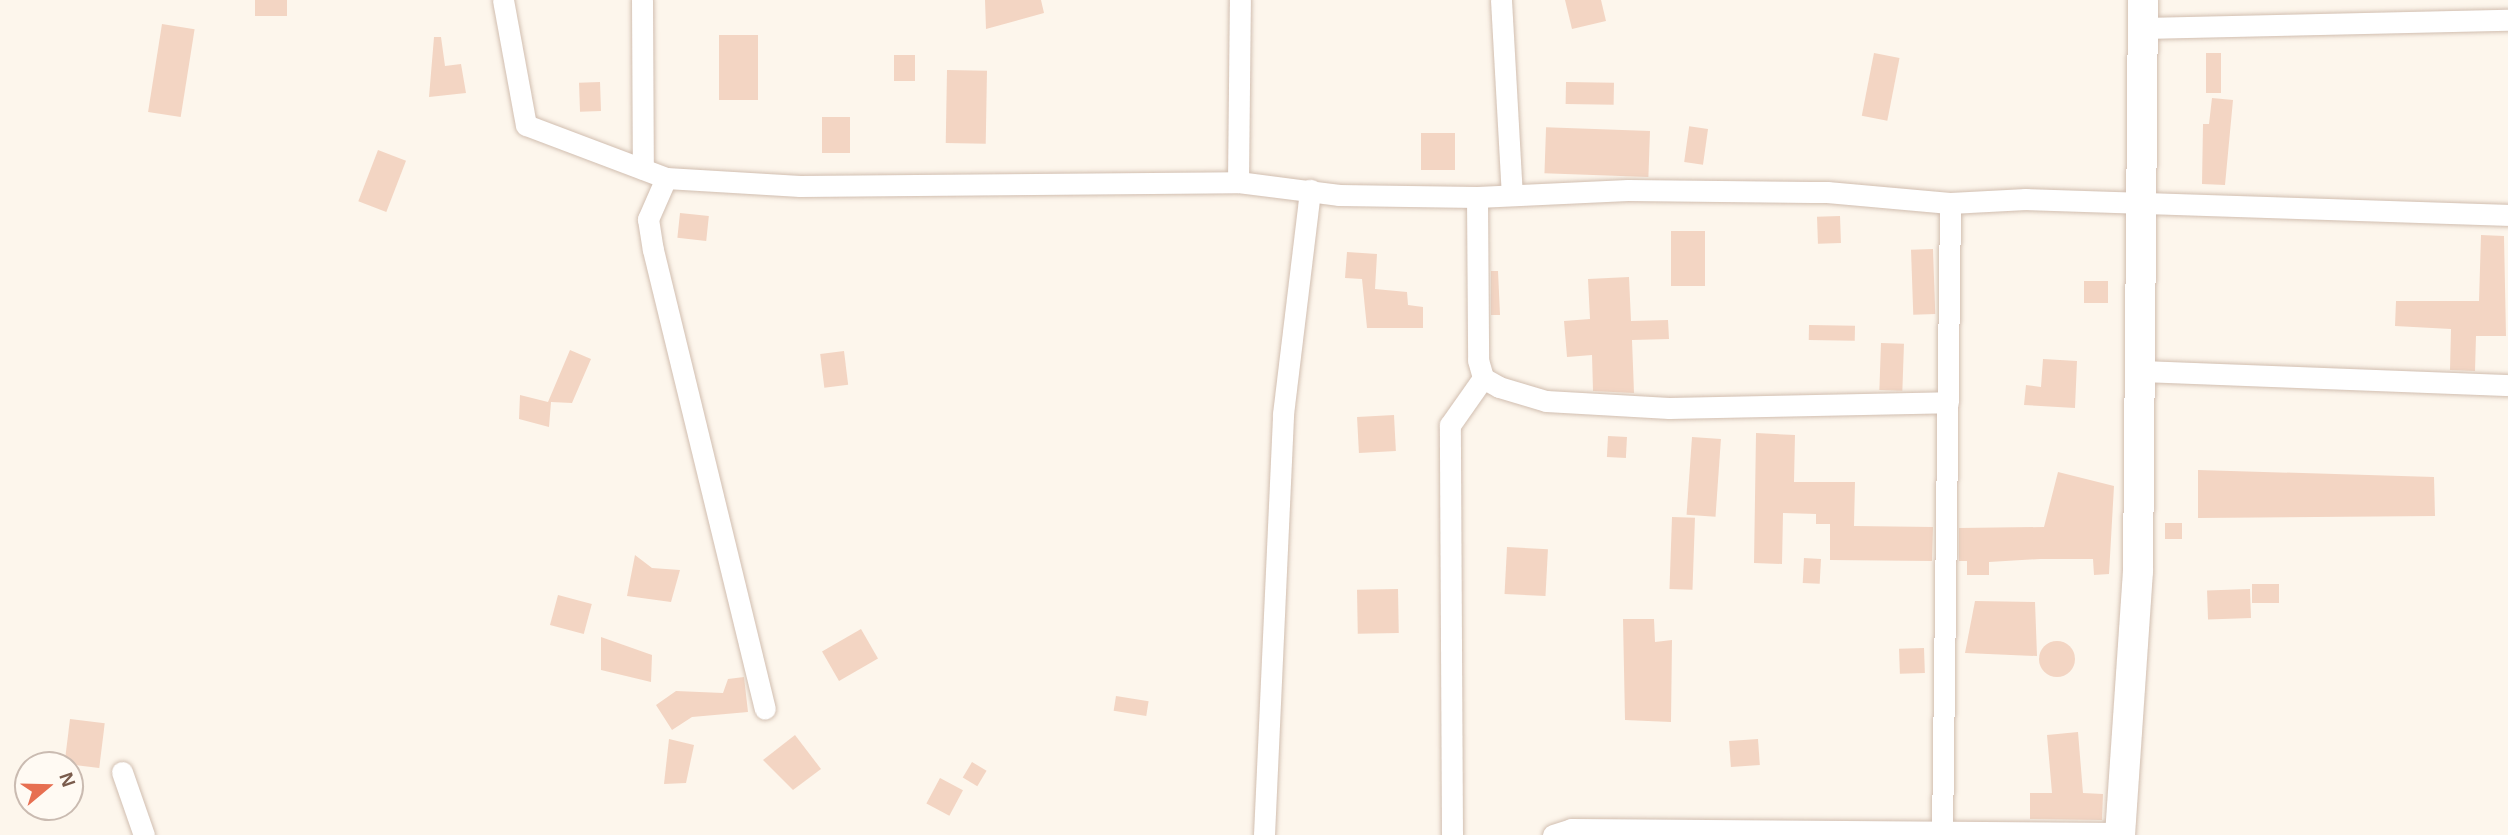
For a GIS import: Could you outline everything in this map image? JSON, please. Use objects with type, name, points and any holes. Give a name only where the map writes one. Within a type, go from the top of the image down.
[{"type":"main road","points":[[2120,834],[2137,572],[2143,14]]},
{"type":"street","points":[[503,0],[526,125],[666,178],[800,186],[1238,182],[1310,190],[1477,197],[1827,192],[1950,203],[2026,199],[2140,206],[2508,215]]},
{"type":"street","points":[[642,0],[643,169]]},
{"type":"street","points":[[1238,182],[1241,0]]},
{"type":"street","points":[[1501,0],[1512,195]]},
{"type":"street","points":[[2143,14],[2508,20]]},
{"type":"street","points":[[666,178],[651,208],[650,239],[765,709]]},
{"type":"street","points":[[1264,835],[1283,414],[1310,190]]},
{"type":"street","points":[[1477,197],[1478,360],[1483,378]]},
{"type":"street","points":[[1942,831],[1950,203]]},
{"type":"street","points":[[2139,371],[2508,385]]},
{"type":"street","points":[[1483,378],[1546,401],[1669,408],[1948,402]]},
{"type":"street","points":[[1451,835],[1450,425],[1483,378]]},
{"type":"street","points":[[122,772],[145,835]]},
{"type":"street","points":[[1553,835],[1571,829],[2120,834]]},
{"type":"building","points":[[255,0],[287,0],[287,16],[255,16]]},
{"type":"building","points":[[985,0],[1041,0],[1044,13],[986,29]]},
{"type":"building","points":[[1565,0],[1601,0],[1606,21],[1572,29]]},
{"type":"building","points":[[162,24],[195,29],[181,117],[148,112]]},
{"type":"building","points":[[719,35],[758,35],[758,100],[719,100]]},
{"type":"building","points":[[434,37],[441,37],[445,66],[461,64],[466,93],[429,97]]},
{"type":"building","points":[[1874,53],[1900,58],[1887,121],[1862,116]]},
{"type":"building","points":[[2206,53],[2221,53],[2221,93],[2206,93]]},
{"type":"building","points":[[894,55],[915,55],[915,81],[894,81]]},
{"type":"building","points":[[947,70],[987,71],[986,144],[946,143]]},
{"type":"building","points":[[600,82],[601,111],[580,112],[579,83]]},
{"type":"building","points":[[1566,82],[1614,83],[1614,105],[1566,104]]},
{"type":"building","points":[[2212,98],[2233,100],[2225,185],[2202,184],[2203,124],[2209,124]]},
{"type":"building","points":[[822,117],[850,117],[850,153],[822,153]]},
{"type":"building","points":[[1689,126],[1708,129],[1703,165],[1684,162]]},
{"type":"building","points":[[1546,127],[1650,131],[1648,177],[1544,173]]},
{"type":"building","points":[[1421,133],[1455,133],[1455,170],[1421,170]]},
{"type":"building","points":[[378,150],[406,161],[386,212],[358,201]]},
{"type":"building","points":[[680,213],[709,216],[706,241],[677,238]]},
{"type":"building","points":[[1840,216],[1841,243],[1818,244],[1817,217]]},
{"type":"building","points":[[1671,231],[1705,231],[1705,286],[1671,286]]},
{"type":"building","points":[[2481,235],[2504,236],[2506,336],[2476,336],[2475,371],[2450,370],[2451,329],[2395,326],[2396,301],[2479,301]]},
{"type":"building","points":[[1933,249],[1935,314],[1913,315],[1911,250]]},
{"type":"building","points":[[1347,252],[1377,254],[1375,289],[1407,292],[1408,305],[1423,307],[1423,328],[1367,328],[1362,279],[1345,278]]},
{"type":"building","points":[[1491,271],[1498,271],[1500,315],[1491,315]]},
{"type":"building","points":[[1629,277],[1631,321],[1668,320],[1669,339],[1632,340],[1634,393],[1593,391],[1592,355],[1567,357],[1564,321],[1590,319],[1588,279]]},
{"type":"building","points":[[2084,281],[2108,281],[2108,303],[2084,303]]},
{"type":"building","points":[[1809,325],[1855,326],[1855,341],[1809,340]]},
{"type":"building","points":[[1881,343],[1904,344],[1902,391],[1879,390]]},
{"type":"building","points":[[570,350],[591,359],[572,403],[551,402],[549,427],[519,419],[520,395],[548,402]]},
{"type":"building","points":[[844,351],[848,385],[824,388],[820,354]]},
{"type":"building","points":[[2043,359],[2077,361],[2075,408],[2024,405],[2026,385],[2041,387]]},
{"type":"building","points":[[1394,415],[1396,451],[1359,453],[1357,417]]},
{"type":"building","points":[[1756,433],[1795,435],[1794,482],[1855,482],[1854,526],[1933,527],[1932,561],[1830,560],[1830,524],[1816,524],[1816,514],[1783,513],[1782,564],[1754,563]]},
{"type":"building","points":[[1608,436],[1627,437],[1626,458],[1607,457]]},
{"type":"building","points":[[1692,437],[1721,439],[1715,517],[1687,515]]},
{"type":"building","points":[[2198,470],[2434,477],[2435,516],[2198,518]]},
{"type":"building","points":[[2058,472],[2114,486],[2109,574],[2094,575],[2093,559],[2040,559],[1989,562],[1989,575],[1967,575],[1967,561],[1959,561],[1959,528],[2044,527]]},
{"type":"building","points":[[1672,517],[1695,518],[1692,590],[1669,589]]},
{"type":"building","points":[[2165,523],[2182,523],[2182,539],[2165,539]]},
{"type":"building","points":[[1507,547],[1548,549],[1545,596],[1505,594]]},
{"type":"building","points":[[635,555],[652,568],[680,570],[671,602],[627,596]]},
{"type":"building","points":[[1804,558],[1821,559],[1820,584],[1803,583]]},
{"type":"building","points":[[2252,584],[2279,584],[2279,603],[2252,603]]},
{"type":"building","points":[[1398,589],[1399,633],[1358,634],[1357,590]]},
{"type":"building","points":[[2250,589],[2251,618],[2208,619],[2207,591]]},
{"type":"building","points":[[558,595],[592,604],[584,634],[550,625]]},
{"type":"building","points":[[1975,601],[2035,602],[2037,656],[1965,653]]},
{"type":"building","points":[[1623,619],[1654,619],[1655,642],[1672,640],[1671,722],[1625,720]]},
{"type":"building","points":[[861,629],[878,658],[839,681],[822,652]]},
{"type":"building","points":[[601,637],[652,655],[651,682],[601,670]]},
{"type":"building","points":[[2057,641],[2070,646],[2075,659],[2070,672],[2057,677],[2044,672],[2039,659],[2044,646]]},
{"type":"building","points":[[1924,648],[1925,673],[1900,674],[1899,649]]},
{"type":"building","points":[[744,677],[748,712],[692,717],[672,730],[656,705],[676,691],[723,693],[728,679]]},
{"type":"building","points":[[1116,696],[1149,701],[1146,716],[1114,711]]},
{"type":"building","points":[[70,719],[105,723],[99,768],[84,766],[84,751],[66,751]]},
{"type":"building","points":[[2078,732],[2083,793],[2103,794],[2102,820],[2030,819],[2030,793],[2052,793],[2047,735]]},
{"type":"building","points":[[795,735],[821,769],[793,790],[763,760]]},
{"type":"building","points":[[669,739],[694,745],[686,783],[664,784]]},
{"type":"building","points":[[1758,739],[1760,765],[1731,767],[1729,741]]},
{"type":"building","points":[[972,762],[987,771],[977,786],[963,777]]},
{"type":"building","points":[[940,778],[963,790],[949,816],[926,804]]}]
